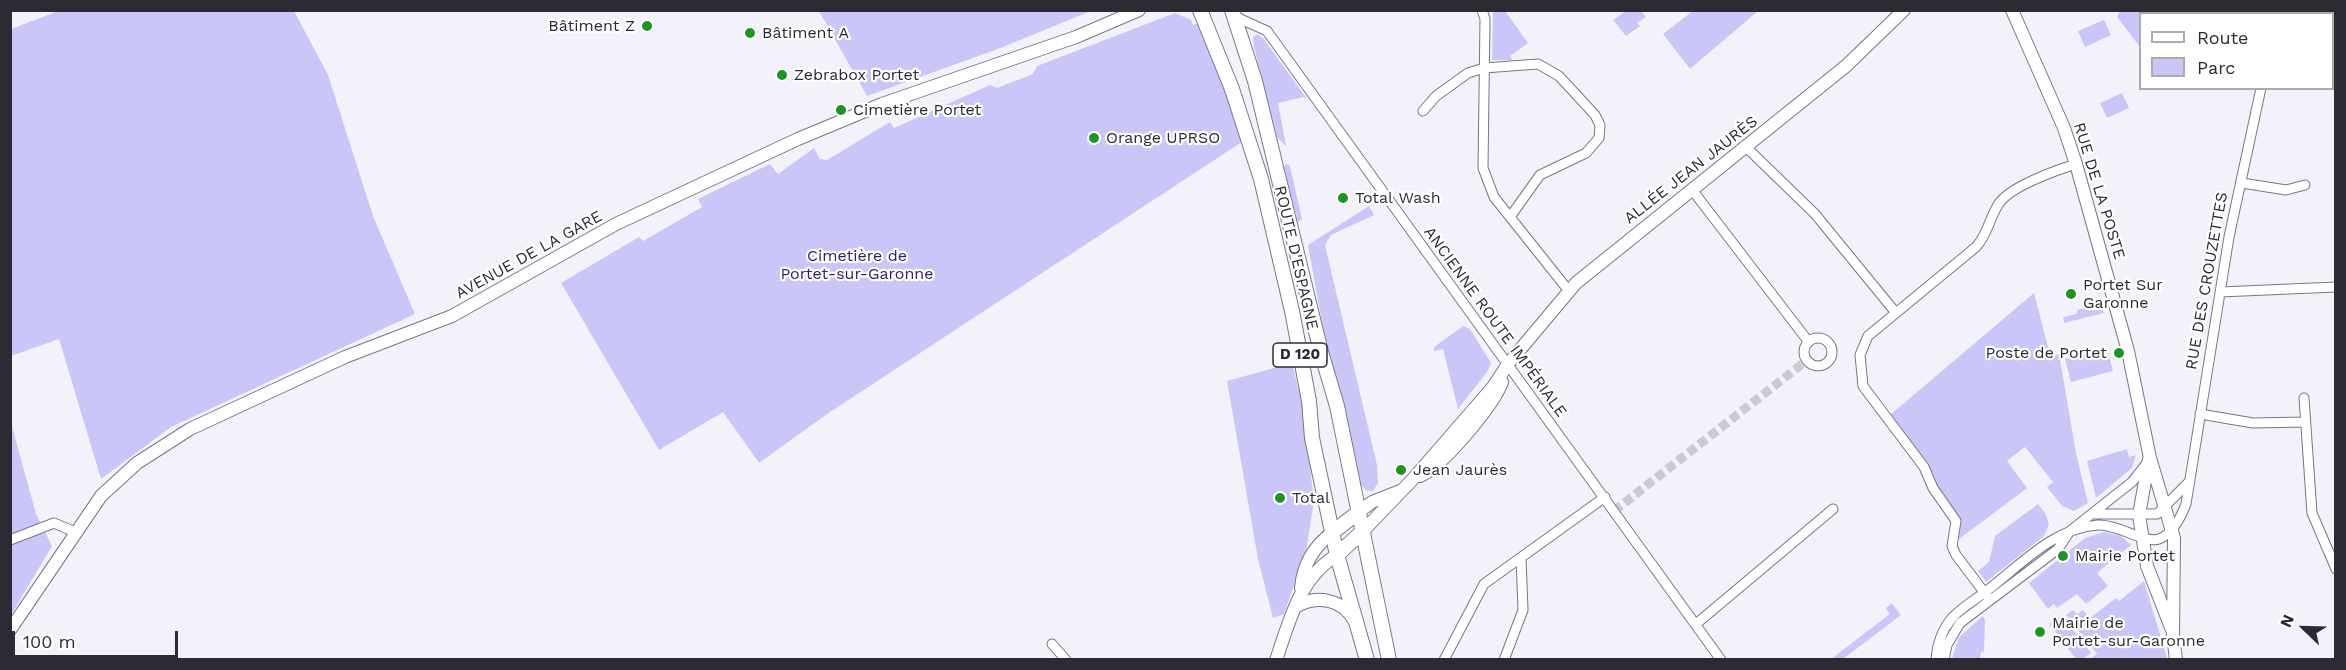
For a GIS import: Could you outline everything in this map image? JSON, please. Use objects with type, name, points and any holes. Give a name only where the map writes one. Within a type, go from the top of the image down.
[{"type":"main road","name":"ROUTE D'ESPAGNE","points":[[1200,10],[1232,89],[1261,179],[1292,311],[1308,401],[1312,438],[1337,555],[1367,660]]},
{"type":"main road","name":"ROUTE D'ESPAGNE","points":[[1233,13],[1255,81],[1321,352],[1337,406],[1389,660]]},
{"type":"main road","points":[[1333,532],[1360,511]]},
{"type":"main road","points":[[1337,555],[1364,530]]},
{"type":"street","name":"AVENUE DE LA GARE","points":[[10,630],[101,496],[137,463],[190,429],[345,357],[452,316],[616,224],[798,139],[882,104],[1076,37],[1139,10]]},
{"type":"street","points":[[1482,10],[1485,19],[1483,168],[1494,197],[1569,291]]},
{"type":"street","name":"ALLÉE JEAN JAURÈS","points":[[1364,530],[1413,479],[1493,387],[1508,364],[1569,291],[1846,66],[1904,10]]},
{"type":"street","name":"RUE DE LA POSTE","points":[[2012,10],[2064,128],[2076,164],[2128,351],[2150,458],[2171,530]]},
{"type":"street","name":"ANCIENNE ROUTE IMPÉRIALE","points":[[1233,13],[1267,31],[1721,660]]},
{"type":"street","points":[[1423,111],[1436,96],[1468,73],[1484,68],[1538,64],[1559,76],[1595,115],[1599,126],[1599,138],[1586,153],[1540,175],[1510,217]]},
{"type":"street","name":"RUE DES CROUZETTES","points":[[2171,530],[2180,521],[2186,504],[2220,292],[2261,90]]},
{"type":"street","points":[[1747,148],[1815,214],[1896,313]]},
{"type":"street","points":[[1987,596],[1956,555],[1953,546],[1956,521],[1933,488],[1924,467],[1868,392],[1862,379],[1863,344],[1868,336],[1976,247],[1986,236],[1999,202],[2040,176],[2076,164]]},
{"type":"street","points":[[2242,183],[2286,190],[2306,185]]},
{"type":"street","points":[[1693,191],[1808,341]]},
{"type":"street","points":[[2220,292],[2336,286]]},
{"type":"street","points":[[2304,398],[2312,513],[2333,557],[2336,569]]},
{"type":"street","points":[[2200,414],[2253,423],[2304,422]]},
{"type":"street","points":[[1936,660],[1938,643],[1953,617],[2058,549],[2070,531],[2132,482],[2150,458]]},
{"type":"street","name":"RUE DE LA POSTE","points":[[2144,538],[2139,514],[2150,458]]},
{"type":"street","points":[[2090,515],[2157,514],[2190,481]]},
{"type":"street","name":"ALLÉE JEAN JAURÈS","points":[[1360,511],[1372,502],[1401,490]]},
{"type":"street","points":[[1444,660],[1484,584],[1605,497]]},
{"type":"street","points":[[1696,624],[1833,509]]},
{"type":"street","points":[[10,540],[54,523],[75,532]]},
{"type":"street","points":[[2070,531],[2096,525],[2112,526],[2153,541],[2162,538],[2171,530],[2174,538],[2173,634],[2176,660]]},
{"type":"street","points":[[1301,592],[1302,575],[1310,556],[1324,538],[1333,532]]},
{"type":"street","points":[[2144,538],[2147,566],[2173,634]]},
{"type":"street","points":[[1276,660],[1301,592],[1319,568],[1337,555]]},
{"type":"street","points":[[1504,660],[1523,610],[1521,558]]},
{"type":"street","points":[[1944,660],[1947,645],[1960,623],[1987,596]]},
{"type":"street","points":[[1295,607],[1315,599],[1329,600],[1350,613],[1358,626]]},
{"type":"street","points":[[1052,644],[1066,660]]},
{"type":"green space","points":[[1694,10],[1758,11],[1690,69],[1663,34]]},
{"type":"green space","points":[[58,11],[294,11],[328,75],[373,216],[415,314],[171,427],[101,479],[59,339],[11,356],[11,29]]},
{"type":"green space","points":[[819,11],[1091,11],[998,49],[867,96]]},
{"type":"green space","points":[[1493,11],[1505,11],[1528,43],[1510,56],[1512,60],[1492,60]]},
{"type":"green space","points":[[1626,11],[1641,11],[1646,17],[1637,23],[1640,26],[1626,36],[1613,20]]},
{"type":"green space","points":[[2120,11],[2150,11],[2139,12],[2139,46],[2117,17]]},
{"type":"green space","name":"Cimetière de Portet-sur-Garonne","points":[[1175,13],[1191,20],[1193,25],[1200,23],[1245,140],[827,414],[759,463],[723,412],[659,450],[561,283],[639,237],[643,241],[702,207],[698,199],[770,164],[778,174],[814,148],[820,159],[827,160],[890,122],[894,128],[990,85],[997,88],[1033,74],[1037,66]]},
{"type":"green space","points":[[2104,20],[2111,35],[2085,47],[2078,31]]},
{"type":"green space","points":[[1257,34],[1263,38],[1307,99],[1303,97],[1278,103],[1286,146],[1277,137],[1254,47],[1253,37]]},
{"type":"green space","points":[[2122,93],[2129,108],[2107,118],[2100,103]]},
{"type":"green space","points":[[1286,164],[1290,166],[1302,219],[1298,222],[1284,168]]},
{"type":"green space","points":[[1369,206],[1374,215],[1331,235],[1325,245],[1377,465],[1378,483],[1373,491],[1367,491],[1361,485],[1344,410],[1329,361],[1308,245]]},
{"type":"green space","points":[[2034,293],[2049,351],[2047,352],[2048,357],[2059,354],[2076,453],[2088,503],[2074,511],[2062,506],[2047,487],[2053,482],[2025,447],[2007,461],[2027,488],[1959,539],[1959,517],[1940,491],[1928,466],[1890,415]]},
{"type":"green space","points":[[2100,304],[2104,313],[2064,323],[2063,317],[2077,314],[2077,310]]},
{"type":"green space","points":[[1463,326],[1470,329],[1491,363],[1487,372],[1458,409],[1443,349],[1434,351],[1434,347]]},
{"type":"green space","points":[[2107,349],[2113,371],[2071,382],[2065,359]]},
{"type":"green space","points":[[1292,363],[1303,408],[1314,501],[1306,551],[1284,614],[1273,618],[1258,559],[1227,381]]},
{"type":"green space","points":[[10,419],[36,514],[52,546],[11,615]]},
{"type":"green space","points":[[2127,449],[2129,457],[2136,455],[2132,468],[2096,498],[2087,461]]},
{"type":"green space","points":[[2038,504],[2049,524],[2044,536],[1986,582],[1978,571],[1989,562],[1995,536]]},
{"type":"green space","points":[[2104,532],[2121,536],[2131,545],[2097,573],[2108,586],[2086,604],[2077,594],[2057,608],[2054,604],[2048,609],[2029,583],[2085,538]]},
{"type":"green space","points":[[2144,581],[2167,658],[2090,659],[2097,654],[2066,615],[2073,610],[2077,614],[2083,610],[2090,618],[2116,598],[2119,601]]},
{"type":"green space","points":[[1892,603],[1901,615],[1843,659],[1831,659],[1890,614],[1886,608]]},
{"type":"green space","points":[[2062,615],[2091,653],[2083,659],[2076,659],[2049,624]]},
{"type":"green space","points":[[1983,616],[1985,620],[1984,652],[1981,652],[1980,659],[1952,659],[1959,637]]},
{"type":"tunnel","points":[[1614,511],[1806,361]]},
{"type":"place","name":"Bâtiment Z","points":[[647,26]]},
{"type":"place","name":"Bâtiment A","points":[[750,33]]},
{"type":"place","name":"Zebrabox Portet","points":[[782,75]]},
{"type":"place","name":"Cimetière Portet","points":[[841,110]]},
{"type":"place","name":"Orange UPRSO","points":[[1094,138]]},
{"type":"place","name":"Total Wash","points":[[1343,198]]},
{"type":"place","name":"Portet Sur Garonne","points":[[2071,294]]},
{"type":"place","name":"Poste de Portet","points":[[2119,353]]},
{"type":"place","name":"Jean Jaurès","points":[[1401,470]]},
{"type":"place","name":"Total","points":[[1280,498]]},
{"type":"place","name":"Mairie Portet","points":[[2063,556]]},
{"type":"place","name":"Mairie de Portet-sur-Garonne","points":[[2040,632]]}]
